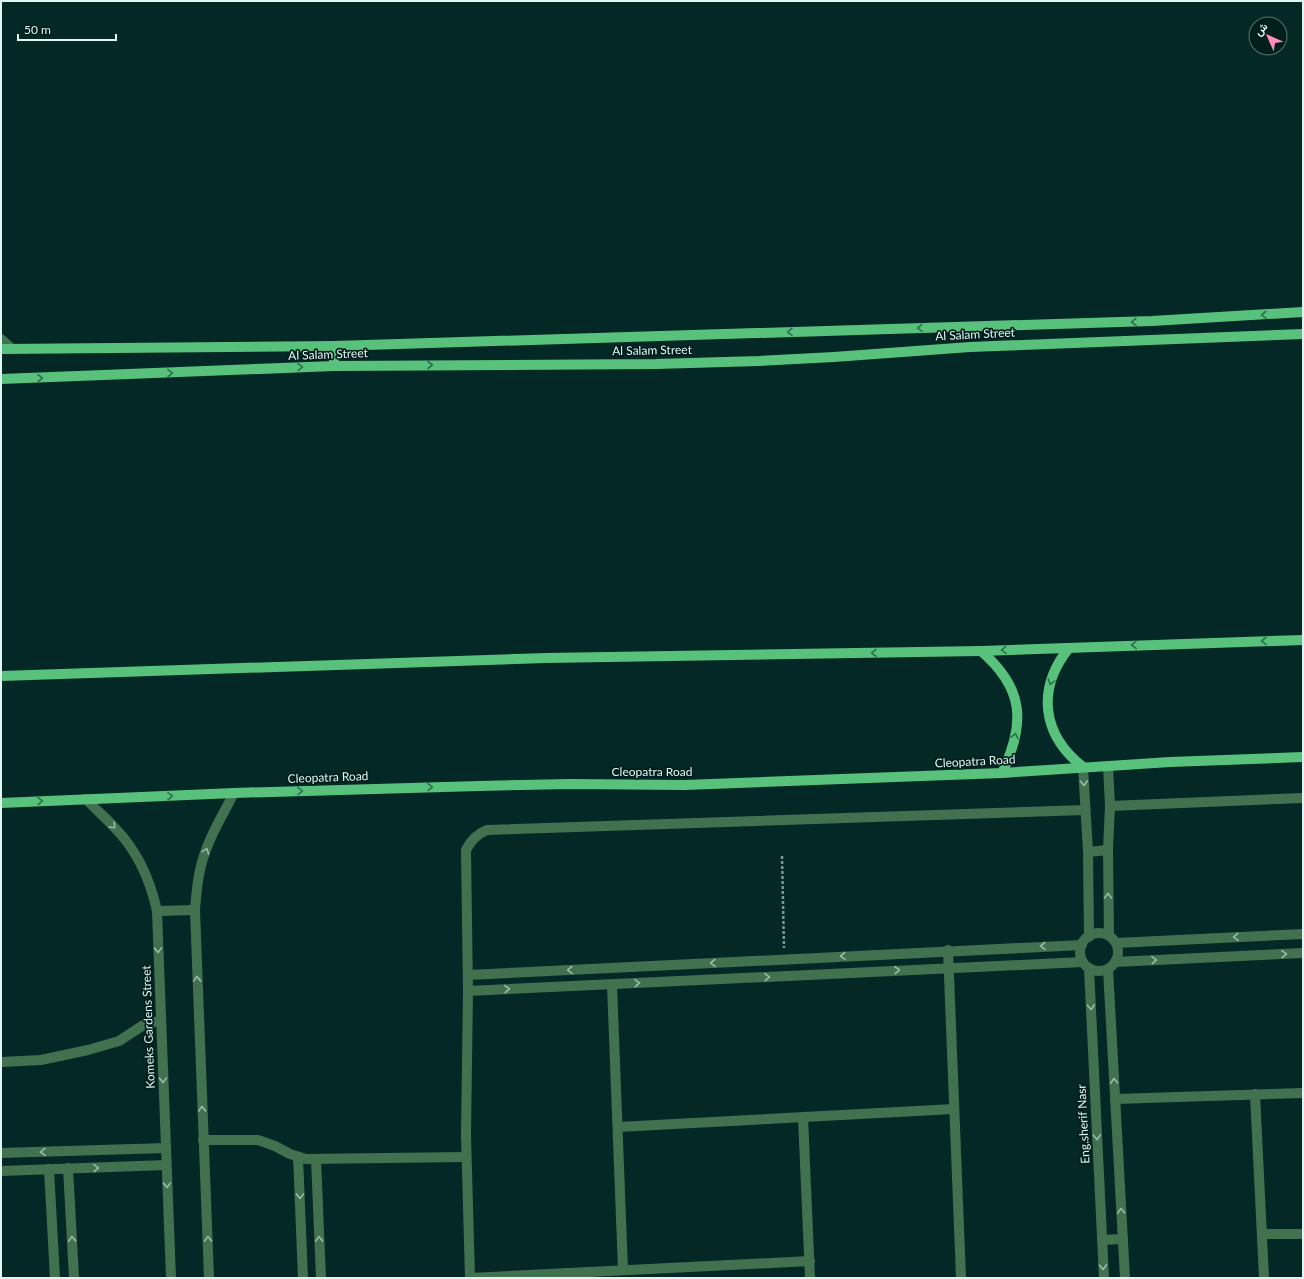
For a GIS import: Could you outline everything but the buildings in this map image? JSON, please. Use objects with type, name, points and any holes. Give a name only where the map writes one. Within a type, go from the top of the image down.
[{"type":"main road","name":"Al Salam Street","points":[[1,349],[334,346],[1144,322],[1303,312]]},
{"type":"main road","name":"Al Salam Street","points":[[1,379],[334,366],[656,364],[759,361],[970,347],[1303,334]]},
{"type":"main road","points":[[334,346],[334,366]]},
{"type":"main road","points":[[1,676],[546,658],[981,651],[1303,640]]},
{"type":"main road","points":[[1069,648],[1062,656],[1052,677],[1048,694],[1048,711],[1054,733],[1059,743],[1070,756],[1083,767]]},
{"type":"main road","points":[[981,651],[1005,677],[1016,699],[1018,712],[1017,726],[1009,760],[1002,773]]},
{"type":"main road","name":"Cleopatra Road","points":[[1,803],[234,793],[494,785],[685,785],[1002,773],[1083,767],[1303,757]]},
{"type":"street","points":[[1,339],[12,349]]},
{"type":"street","points":[[1108,766],[1110,806],[1108,850],[1112,939],[1118,946],[1118,954],[1112,966],[1115,1098],[1125,1278]]},
{"type":"street","points":[[1083,767],[1088,852],[1085,941],[1081,955],[1086,965]]},
{"type":"street","points":[[209,1278],[195,910],[196,890],[205,851],[213,832],[234,793]]},
{"type":"street","points":[[1110,806],[1303,798]]},
{"type":"street","name":"Komeks Gardens Street","points":[[86,799],[115,827],[138,857],[150,886],[157,911],[171,1278]]},
{"type":"street","points":[[810,1261],[470,1278],[466,1157],[468,975],[466,850],[473,839],[487,830],[1085,810]]},
{"type":"street","points":[[1088,852],[1108,850]]},
{"type":"street","points":[[157,911],[195,910]]},
{"type":"street","points":[[468,975],[948,950],[1085,941],[1098,933],[1112,939],[1303,934]]},
{"type":"street","points":[[948,950],[961,1278]]},
{"type":"street","points":[[468,991],[949,968],[1086,965],[1096,971],[1112,966],[1303,953]]},
{"type":"street","name":"Eng.sherif Nasr","points":[[1086,965],[1104,1278]]},
{"type":"street","points":[[594,968],[594,985]]},
{"type":"street","points":[[612,985],[623,1270]]},
{"type":"street","points":[[2,1062],[41,1060],[88,1050],[119,1041],[145,1024],[161,1021]]},
{"type":"street","points":[[1115,1098],[1303,1093]]},
{"type":"street","points":[[1255,1094],[1264,1278]]},
{"type":"street","points":[[618,1127],[954,1109]]},
{"type":"street","points":[[803,1117],[810,1278]]},
{"type":"street","points":[[204,1140],[258,1140],[306,1159],[466,1157]]},
{"type":"street","points":[[1,1153],[166,1148]]},
{"type":"street","points":[[298,1157],[303,1278]]},
{"type":"street","points":[[316,1159],[321,1278]]},
{"type":"street","points":[[1,1170],[166,1165]]},
{"type":"street","points":[[68,1168],[74,1278]]},
{"type":"street","points":[[49,1169],[55,1278]]},
{"type":"street","points":[[1262,1234],[1303,1234]]},
{"type":"street","points":[[1102,1240],[1123,1239]]},
{"type":"path","points":[[782,856],[784,959]]}]
